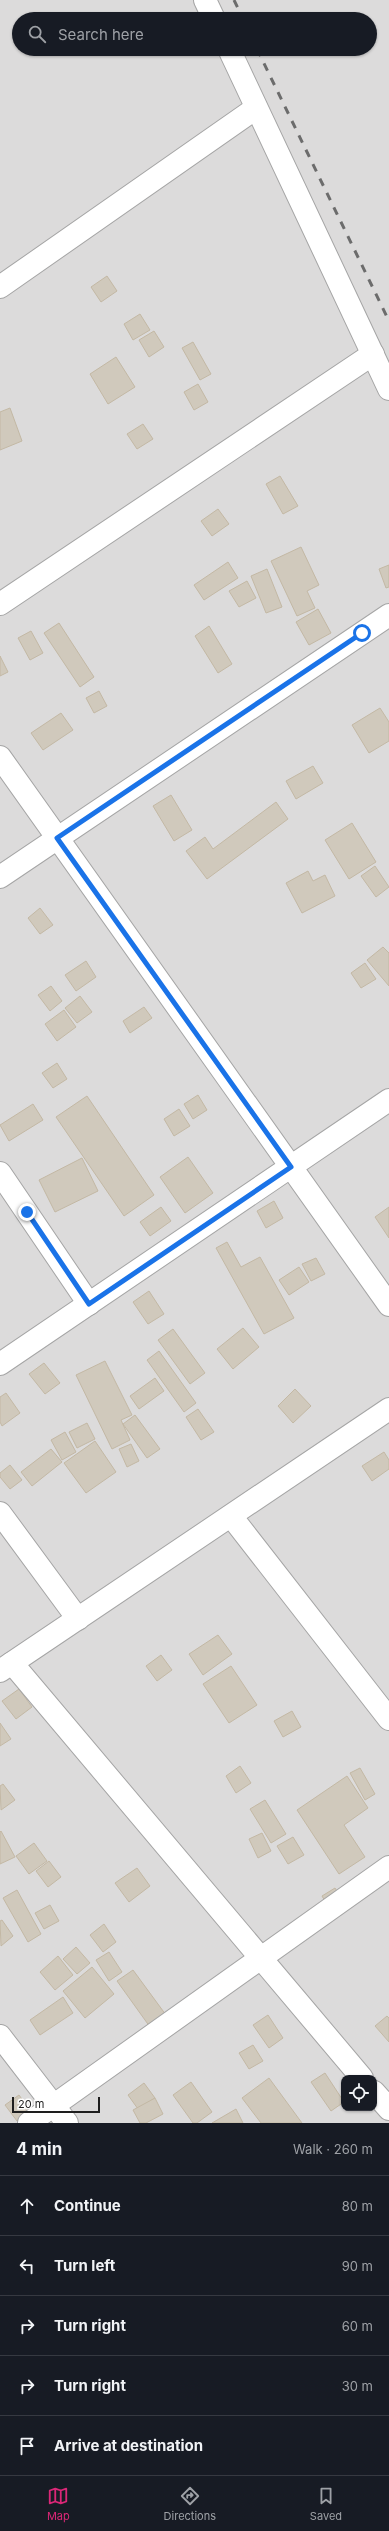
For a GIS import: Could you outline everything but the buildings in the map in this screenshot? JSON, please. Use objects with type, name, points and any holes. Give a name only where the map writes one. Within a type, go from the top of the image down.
[{"type":"street","points":[[205,0],[211,12]]},
{"type":"street","points":[[232,56],[389,389]]},
{"type":"street","points":[[0,287],[256,108]]},
{"type":"street","points":[[0,604],[372,354]]},
{"type":"street","points":[[0,877],[389,615]]},
{"type":"street","points":[[0,757],[389,1305]]},
{"type":"street","points":[[0,1364],[389,1100]]},
{"type":"street","points":[[0,1173],[89,1304]]},
{"type":"street","points":[[359,2075],[6,1667],[389,1409]]},
{"type":"street","points":[[0,1513],[78,1619]]},
{"type":"street","points":[[231,1516],[389,1719]]},
{"type":"street","points":[[29,2123],[258,1958],[389,1867]]},
{"type":"street","points":[[0,2036],[67,2123]]},
{"type":"street","points":[[377,2096],[389,2110]]},
{"type":"shaded area","points":[[0,0],[389,0],[389,2123],[0,2123]]},
{"type":"railway","points":[[234,0],[240,12]]},
{"type":"railway","points":[[260,56],[389,321]]},
{"type":"route","points":[[27,1212],[89,1304],[291,1167],[57,838],[362,633]]}]
